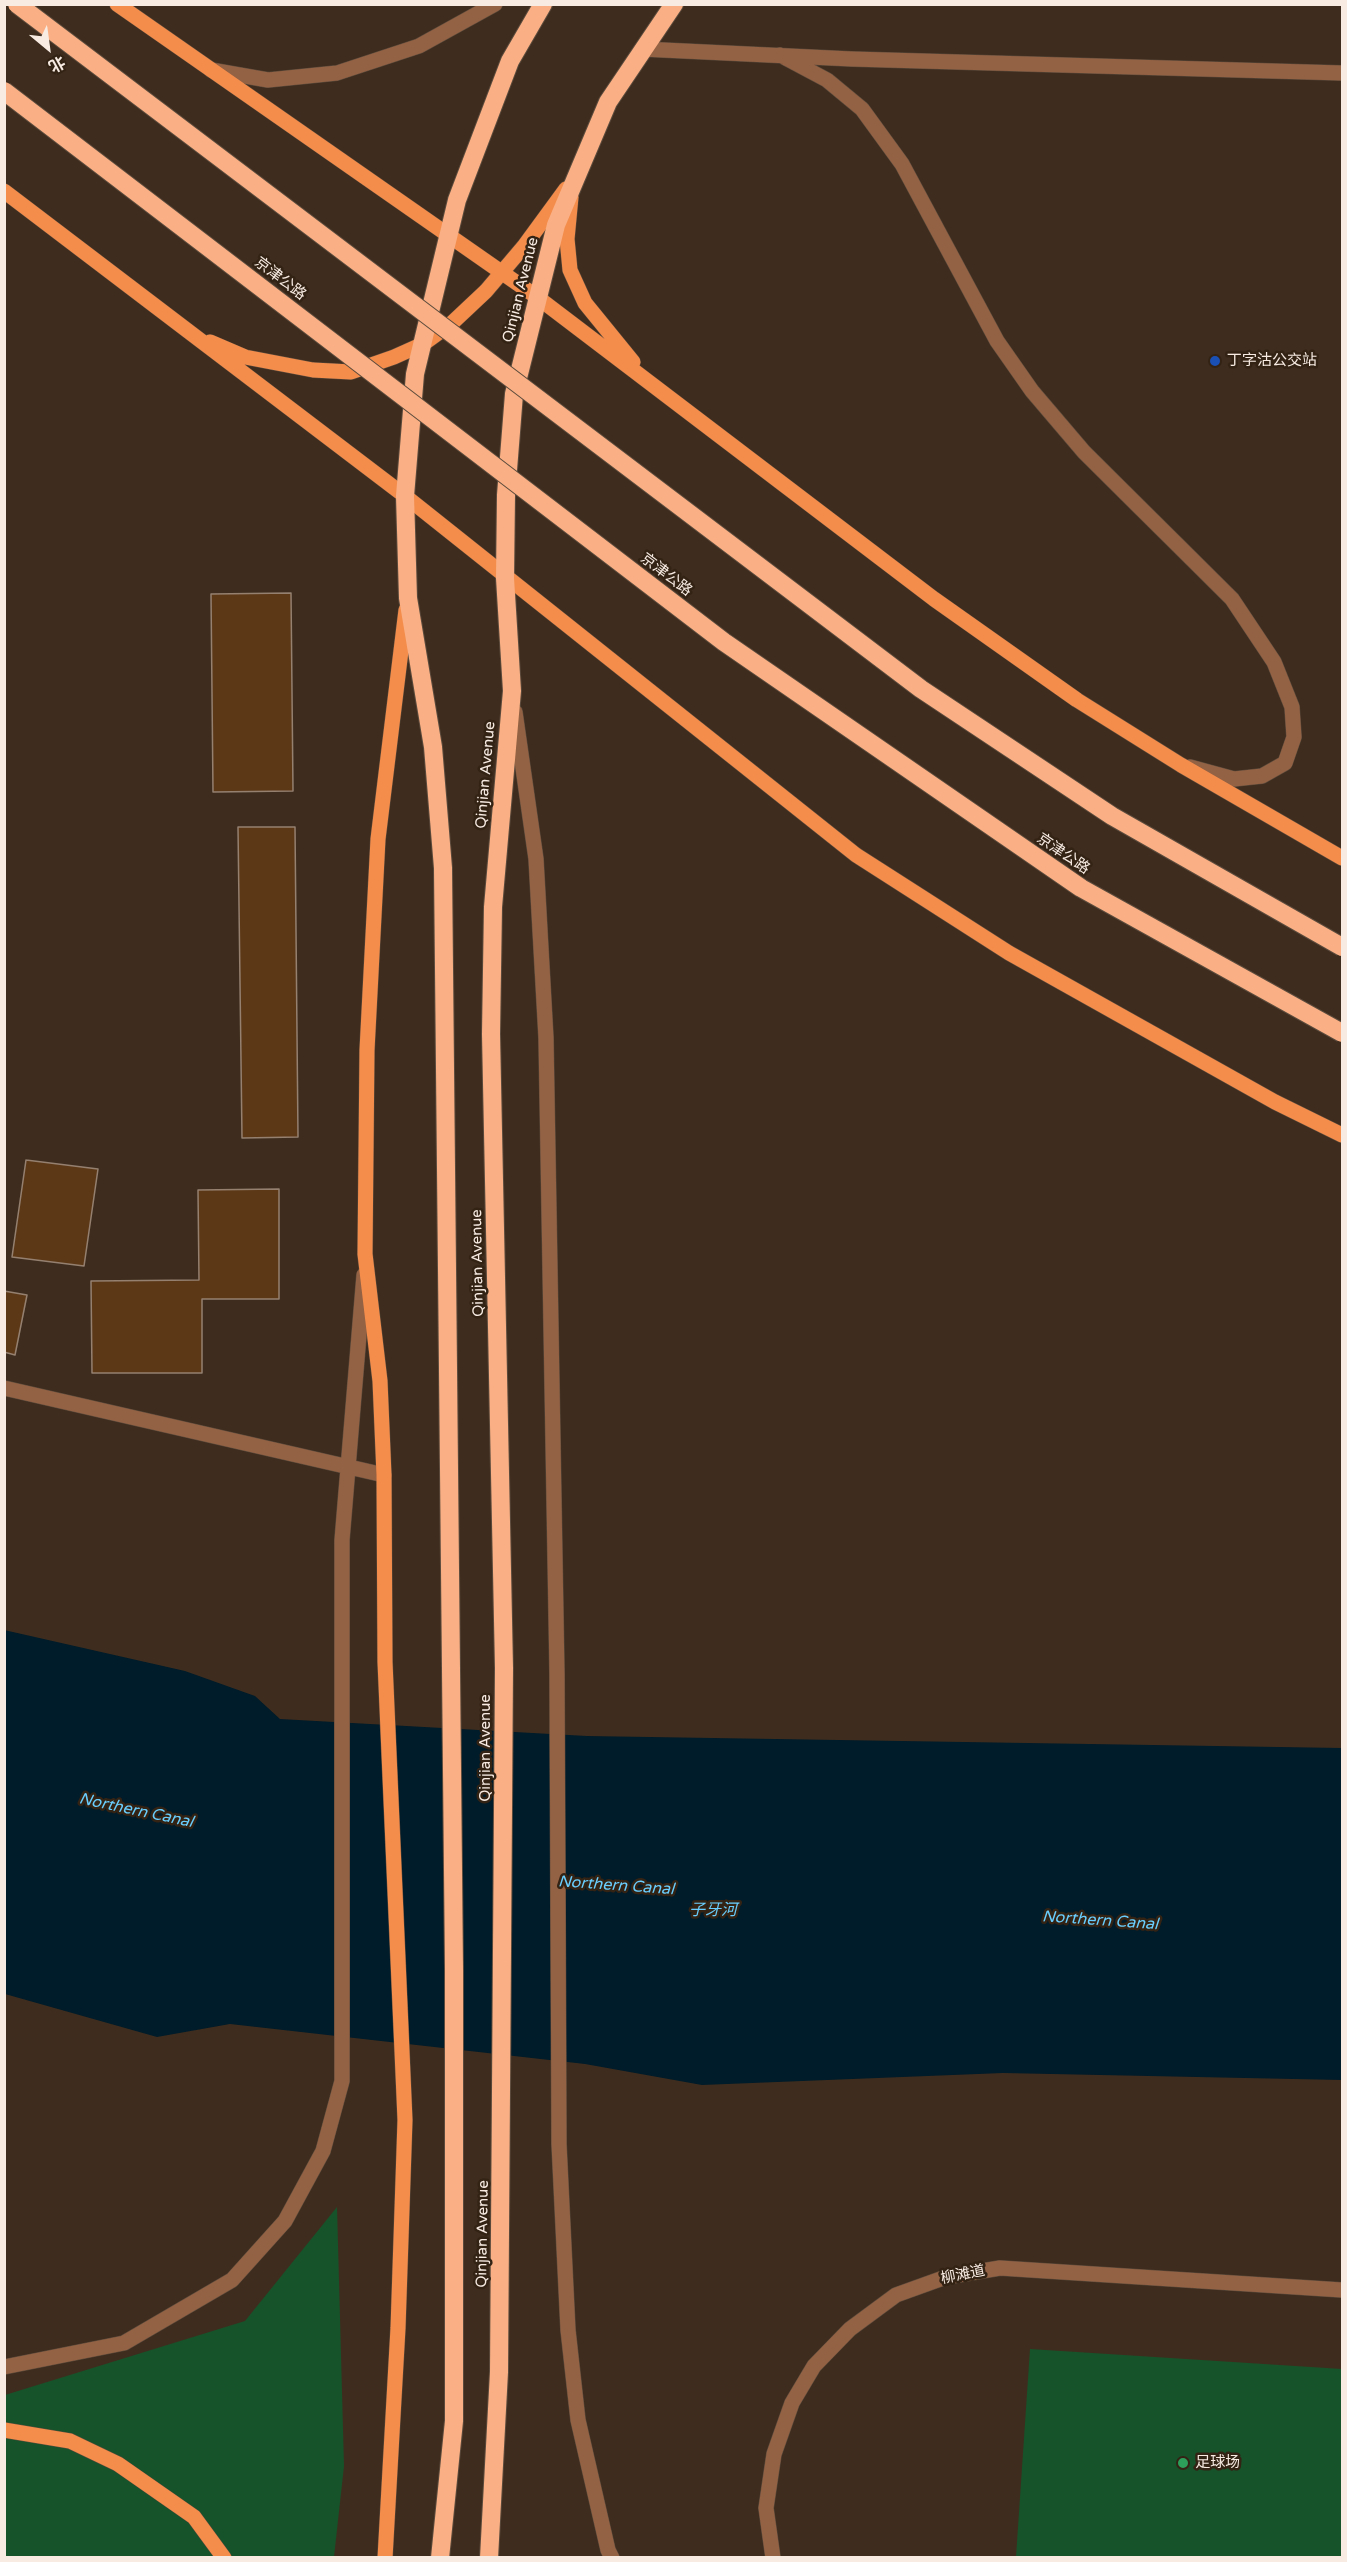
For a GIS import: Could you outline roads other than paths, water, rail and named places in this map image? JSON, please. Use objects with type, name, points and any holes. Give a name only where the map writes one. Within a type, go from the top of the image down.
[{"type":"highway","points":[[17,4],[921,689],[1112,816],[1342,946]]},
{"type":"highway","name":"Qinjian Avenue","points":[[440,2558],[454,2421],[453,1668],[442,868],[433,747],[408,598],[405,496],[416,374],[457,200],[510,61],[543,4]]},
{"type":"highway","name":"Qinjian Avenue","points":[[489,2558],[500,2372],[504,1668],[491,1034],[493,907],[512,691],[505,578],[506,495],[514,394],[556,225],[573,180],[608,102],[674,4]]},
{"type":"highway","name":"京津公路","points":[[4,91],[724,642],[1081,888],[1342,1033]]},
{"type":"main road","points":[[117,4],[537,297],[934,599],[1077,700],[1181,765],[1342,858]]},
{"type":"main road","points":[[190,334],[245,357],[280,366],[313,370],[351,372],[394,357],[423,344],[452,322],[501,272],[573,180]]},
{"type":"main road","points":[[573,180],[567,239],[570,270],[585,303],[655,387]]},
{"type":"main road","points":[[4,191],[405,496],[505,578],[856,855],[1009,953],[1275,1102],[1342,1135]]},
{"type":"main road","points":[[385,2558],[398,2328],[405,2120],[385,1662],[384,1475],[380,1381],[365,1254],[367,1050],[378,838],[408,598]]},
{"type":"main road","points":[[4,2430],[70,2441],[118,2464],[194,2517],[224,2558]]},
{"type":"street","points":[[208,69],[268,80],[337,73],[419,46],[495,4]]},
{"type":"street","points":[[642,49],[780,56],[1342,74]]},
{"type":"street","points":[[780,56],[827,80],[862,109],[902,164],[997,341],[1032,392],[1084,452],[1232,599],[1274,662],[1292,708],[1294,737],[1285,763],[1262,776],[1234,779],[1181,765]]},
{"type":"street","points":[[512,691],[536,859],[546,1038],[557,1674],[559,2144],[568,2330],[578,2420],[609,2555]]},
{"type":"street","points":[[4,2367],[124,2343],[232,2280],[285,2222],[322,2151],[342,2081],[342,1540],[365,1254]]},
{"type":"street","points":[[4,1388],[384,1475]]},
{"type":"street","name":"柳滩道","points":[[773,2558],[766,2508],[774,2454],[792,2403],[814,2366],[850,2329],[896,2295],[946,2277],[1000,2268],[1342,2290]]},
{"type":"water","name":"子牙河","points":[[4,1630],[185,1671],[255,1696],[280,1719],[587,1736],[1342,1748],[1342,2080],[1003,2073],[702,2085],[585,2064],[230,2024],[157,2037],[5,1994]]},
{"type":"place","name":"丁字沽公交站","points":[[1215,361]]},
{"type":"place","name":"足球场","points":[[1183,2463]]},
{"type":"water label","name":"Northern Canal","points":[[136,1811]]},
{"type":"water label","name":"Northern Canal","points":[[616,1886]]},
{"type":"water label","name":"Northern Canal","points":[[1100,1921]]}]
